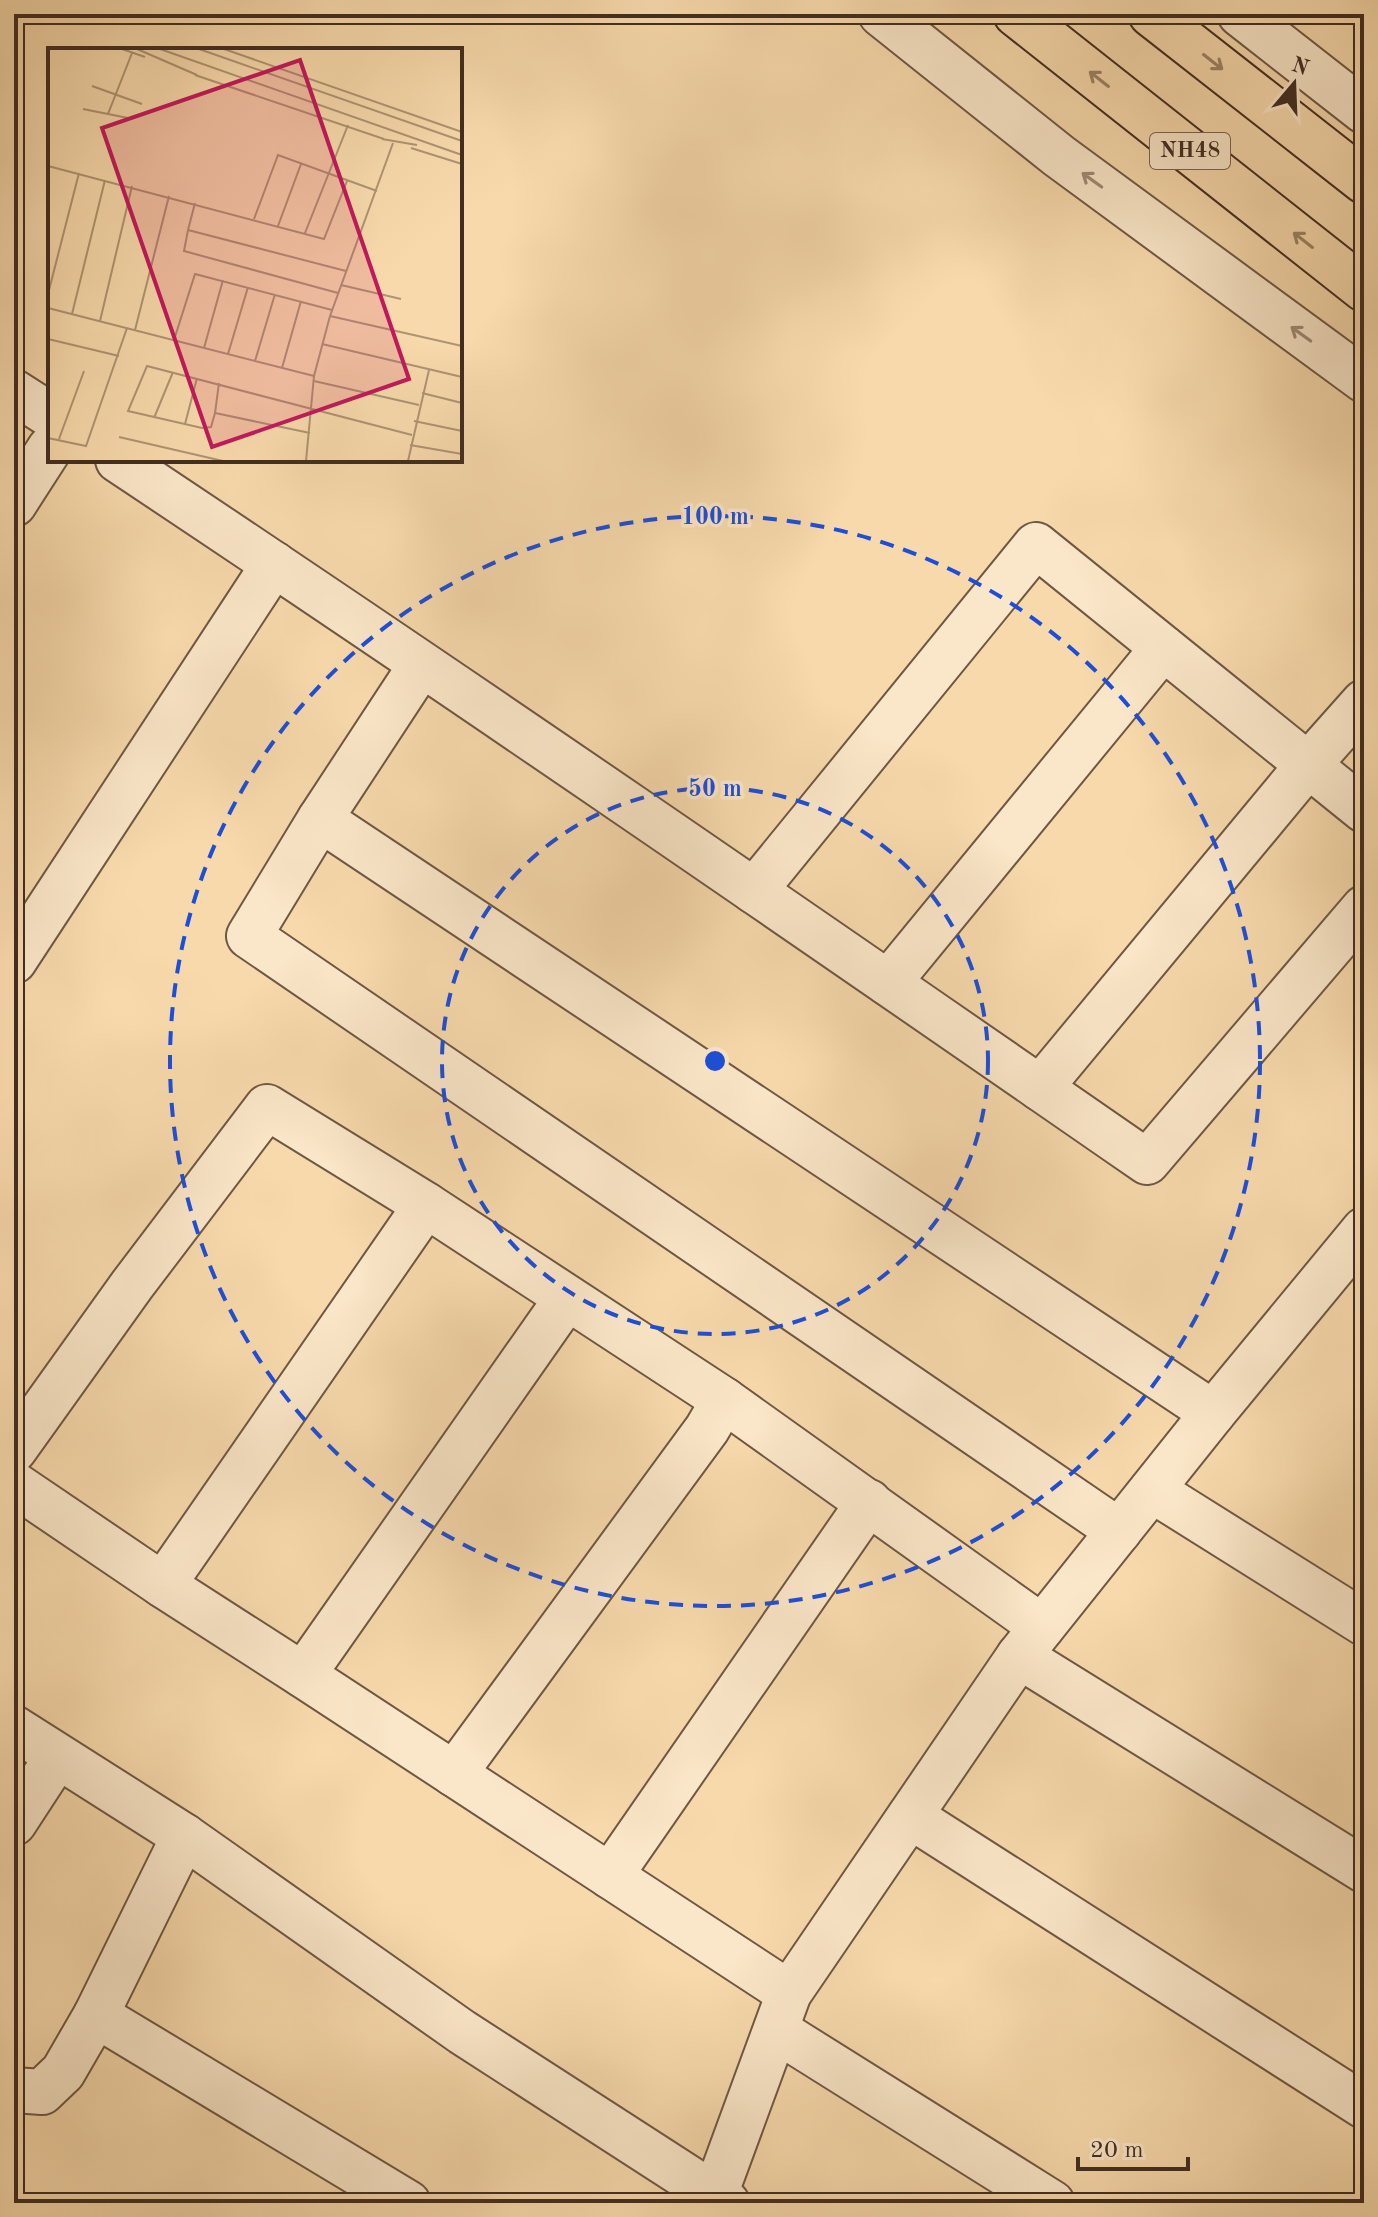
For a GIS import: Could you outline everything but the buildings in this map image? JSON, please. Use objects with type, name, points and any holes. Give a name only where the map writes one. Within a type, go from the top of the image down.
[{"type":"highway","name":"NH48","points":[[1016,14],[1364,289]]},
{"type":"highway","points":[[1151,14],[1364,181]]},
{"type":"street","points":[[881,14],[1059,156],[1364,380]]},
{"type":"street","points":[[1240,14],[1364,111]]},
{"type":"street","points":[[14,392],[48,414]]},
{"type":"street","points":[[14,504],[48,451]]},
{"type":"street","points":[[121,462],[1147,1162],[1364,908]]},
{"type":"street","points":[[754,891],[1036,545],[1364,810]]},
{"type":"street","points":[[14,961],[274,564]]},
{"type":"street","points":[[888,983],[1163,648]]},
{"type":"street","points":[[421,665],[320,819],[249,936],[1119,1531]]},
{"type":"street","points":[[1040,1088],[1364,702]]},
{"type":"street","points":[[320,819],[1213,1413]]},
{"type":"street","points":[[14,1450],[132,1285],[267,1107],[426,1205],[724,1400],[869,1502],[1030,1642],[1364,1870]]},
{"type":"street","points":[[163,1585],[426,1205]]},
{"type":"street","points":[[14,1728],[184,1836],[462,2032],[718,2200],[782,2012],[910,1816],[1030,1642],[1364,1230]]},
{"type":"street","points":[[303,1675],[567,1298]]},
{"type":"street","points":[[454,1774],[707,1429],[724,1400]]},
{"type":"street","points":[[14,1484],[163,1585],[610,1876],[782,2012],[1052,2203]]},
{"type":"street","points":[[1152,1490],[1364,1623]]},
{"type":"street","points":[[610,1876],[869,1502]]},
{"type":"street","points":[[14,1823],[57,1757]]},
{"type":"street","points":[[910,1816],[1364,2106]]},
{"type":"street","points":[[14,2090],[42,2092],[63,2072],[96,2015],[184,1836]]},
{"type":"street","points":[[96,2015],[408,2203]]}]
